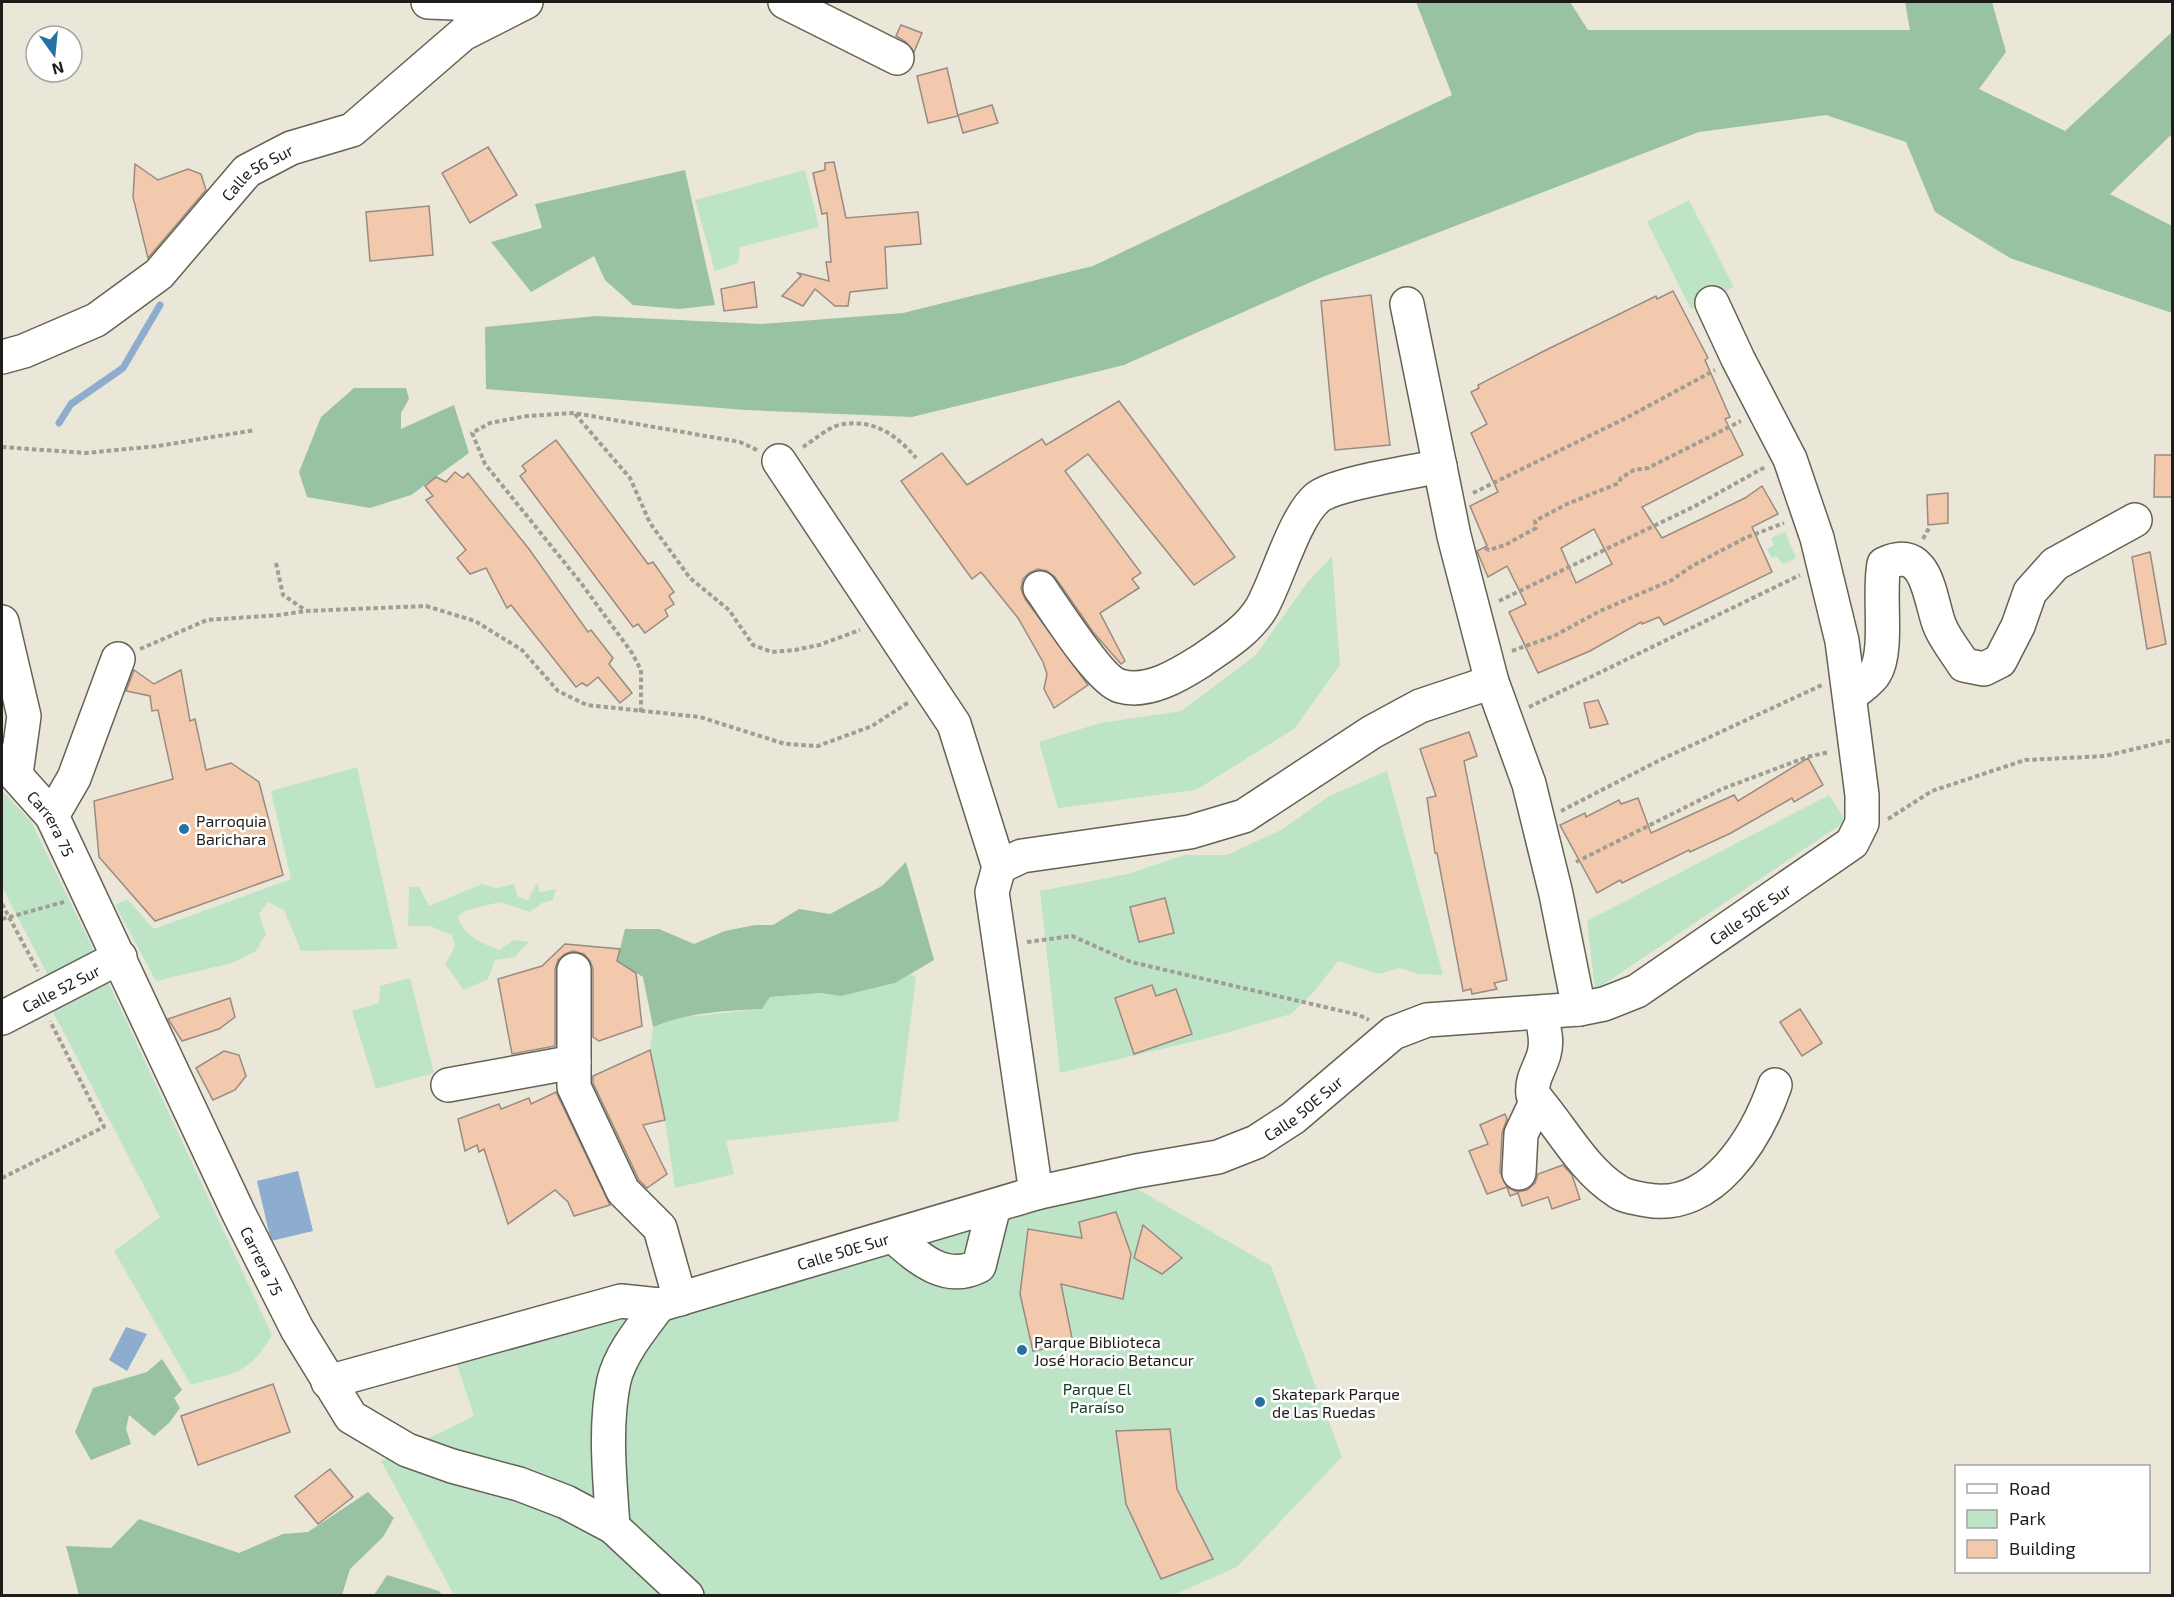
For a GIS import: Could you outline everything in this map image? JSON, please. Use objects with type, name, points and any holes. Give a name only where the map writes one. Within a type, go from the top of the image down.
[{"type":"street","points":[[428,2],[513,8]]},
{"type":"street","points":[[786,2],[897,58]]},
{"type":"street","name":"Calle 56 Sur","points":[[2,357],[24,351],[96,320],[159,274],[247,171],[291,148],[352,130],[462,34],[513,8]]},
{"type":"street","points":[[1712,303],[1790,459],[1808,509],[1849,685],[1862,795],[1862,824],[1852,843]]},
{"type":"street","points":[[1407,304],[1458,552],[1489,672],[1529,784],[1551,872],[1579,1009]]},
{"type":"street","points":[[779,461],[954,724],[999,867],[992,892],[1036,1193]]},
{"type":"street","points":[[1040,588],[1100,671],[1119,686],[1143,687],[1179,676],[1236,636],[1261,609],[1304,516],[1318,497],[1340,488],[1440,466]]},
{"type":"street","points":[[1849,685],[1875,673],[1882,641],[1880,582],[1884,564],[1897,557],[1912,561],[1926,578],[1940,626],[1964,665],[1984,669],[2000,662],[2018,626],[2030,592],[2055,564],[2135,520]]},
{"type":"street","points":[[2,622],[24,716],[9,767]]},
{"type":"street","points":[[52,816],[74,778],[118,659]]},
{"type":"street","points":[[999,867],[1022,856],[1190,832],[1244,816],[1372,732],[1489,672]]},
{"type":"street","name":"Carrera 75","points":[[9,767],[52,816],[297,1329],[351,1417],[407,1450],[452,1466],[519,1484],[566,1502],[613,1527],[687,1596]]},
{"type":"street","name":"Calle 50E Sur","points":[[328,1382],[621,1301],[670,1302],[1036,1193],[1136,1171],[1218,1157],[1256,1142],[1293,1118],[1394,1033],[1427,1020],[1579,1009],[1604,1004],[1637,991],[1852,843]]},
{"type":"street","name":"Calle 52 Sur","points":[[2,1018],[120,957]]},
{"type":"street","points":[[574,970],[574,1087],[623,1191],[660,1228],[670,1302],[632,1343],[614,1379],[610,1436],[613,1527]]},
{"type":"street","points":[[1543,1012],[1542,1022],[1547,1033],[1544,1055],[1533,1079],[1533,1095],[1586,1162],[1617,1192],[1652,1201],[1669,1201],[1690,1196],[1706,1188],[1719,1177],[1752,1135],[1775,1085]]},
{"type":"street","points":[[448,1085],[574,1062]]},
{"type":"street","points":[[1519,1173],[1521,1134],[1537,1100]]},
{"type":"street","points":[[894,1237],[920,1260],[946,1270],[965,1273],[980,1266],[994,1206]]},
{"type":"path","points":[[1448,506],[1738,359]]},
{"type":"path","points":[[1458,552],[1479,544],[1489,550],[1505,545],[1536,528],[1535,521],[1567,504],[1604,491],[1619,483],[1621,478],[1634,470],[1648,468],[1766,409]]},
{"type":"path","points":[[574,413],[630,478],[650,523],[690,578],[729,610],[753,645],[772,652],[819,645],[883,620]]},
{"type":"path","points":[[641,712],[641,670],[632,653],[581,583],[485,464],[472,433],[490,423],[527,416],[574,413],[740,442],[779,461],[837,425],[872,424],[899,438],[916,458]]},
{"type":"path","points":[[2,447],[86,453],[158,446],[255,430]]},
{"type":"path","points":[[1474,614],[1695,506],[1767,466],[1790,459]]},
{"type":"path","points":[[1489,672],[1600,611],[1672,580],[1692,566],[1808,509]]},
{"type":"path","points":[[276,563],[283,595],[306,610]]},
{"type":"path","points":[[1504,719],[1618,661],[1752,599],[1822,563]]},
{"type":"path","points":[[118,659],[207,620],[279,615],[306,610],[426,606],[475,621],[522,650],[558,691],[587,705],[700,717],[785,744],[818,746],[872,726],[905,706],[927,684]]},
{"type":"path","points":[[1538,821],[1576,805],[1660,760],[1849,685]]},
{"type":"path","points":[[1852,843],[1932,791],[2025,760],[2105,756],[2172,740]]},
{"type":"path","points":[[1551,872],[1593,855],[1722,789],[1807,757],[1857,746]]},
{"type":"path","points":[[2,919],[43,910],[90,892]]},
{"type":"path","points":[[2,904],[104,1127],[2,1179]]},
{"type":"path","points":[[1000,946],[1072,936],[1131,962],[1359,1015],[1394,1033]]},
{"type":"green space","points":[[1416,2],[1570,2],[1588,30],[1910,30],[1905,2],[1992,2],[2006,52],[1979,89],[2065,131],[2172,32],[2172,134],[2110,194],[2172,226],[2172,313],[2010,258],[1935,212],[1906,142],[1826,115],[1699,132],[1320,278],[1124,365],[912,417],[745,410],[486,389],[485,327],[596,316],[761,324],[903,313],[1093,266],[1452,95]]},
{"type":"green space","points":[[685,170],[715,305],[679,309],[633,305],[605,280],[594,256],[531,292],[491,242],[542,228],[535,204]]},
{"type":"green space","points":[[805,170],[819,227],[740,247],[738,263],[715,271],[695,200]]},
{"type":"green space","points":[[1689,200],[1734,287],[1691,309],[1647,222]]},
{"type":"green space","points":[[354,388],[406,388],[409,399],[401,413],[401,429],[454,405],[469,453],[411,495],[370,508],[307,497],[299,472],[321,417]]},
{"type":"green space","points":[[1785,532],[1796,558],[1783,564],[1776,556],[1772,558],[1767,549],[1774,545],[1771,538]]},
{"type":"green space","points":[[1332,556],[1340,665],[1294,729],[1196,790],[1058,808],[1039,742],[1100,723],[1181,711],[1256,655],[1306,584]]},
{"type":"green space","points":[[357,767],[398,949],[301,951],[284,910],[268,902],[259,914],[266,934],[255,952],[232,963],[156,981],[115,905],[127,899],[154,929],[291,879],[271,791]]},
{"type":"green space","points":[[1387,771],[1443,975],[1419,974],[1399,968],[1379,974],[1338,961],[1312,994],[1291,1014],[1208,1038],[1060,1073],[1040,891],[1128,874],[1184,855],[1227,855],[1283,829],[1329,796]]},
{"type":"green space","points":[[2,791],[31,821],[272,1335],[255,1358],[239,1370],[229,1374],[191,1385],[114,1251],[160,1217],[53,1012],[51,981],[2,887]]},
{"type":"green space","points":[[1829,795],[1846,821],[1595,990],[1587,921]]},
{"type":"green space","points":[[906,862],[934,960],[895,983],[841,996],[820,993],[770,997],[762,1009],[693,1015],[653,1027],[643,977],[617,961],[625,929],[659,929],[694,944],[725,931],[755,925],[773,925],[799,909],[830,914],[882,886]]},
{"type":"green space","points":[[537,883],[540,892],[556,889],[553,900],[542,903],[530,912],[500,902],[464,911],[458,917],[469,934],[499,950],[514,940],[529,942],[515,957],[495,960],[488,979],[464,990],[445,964],[455,946],[452,935],[430,926],[408,926],[409,887],[419,887],[429,906],[482,884],[496,888],[514,884],[518,897],[528,900]]},
{"type":"green space","points":[[910,974],[916,977],[898,1121],[726,1141],[734,1174],[675,1188],[665,1120],[650,1050],[653,1027],[675,1018],[762,1009],[770,997],[820,993],[841,996],[895,983]]},
{"type":"green space","points":[[410,978],[434,1073],[376,1089],[352,1011],[379,1003],[380,986]]},
{"type":"green space","name":"Parque El Paraíso","points":[[1125,1182],[1271,1266],[1342,1457],[1237,1567],[1171,1596],[454,1595],[381,1461],[474,1416],[455,1359]]},
{"type":"green space","points":[[162,1359],[182,1390],[174,1398],[180,1408],[169,1423],[154,1436],[129,1415],[126,1429],[131,1444],[91,1460],[75,1432],[93,1388],[147,1372]]},
{"type":"green space","points":[[368,1492],[394,1518],[383,1537],[350,1569],[342,1595],[79,1595],[66,1546],[111,1548],[139,1519],[239,1553],[283,1534],[308,1532]]},
{"type":"green space","points":[[387,1575],[439,1591],[442,1595],[374,1595]]},
{"type":"water","points":[[298,1171],[313,1231],[271,1241],[257,1181]]},
{"type":"water","points":[[126,1327],[147,1334],[127,1371],[109,1360]]},
{"type":"building","points":[[901,25],[922,33],[914,52],[906,42],[896,36]]},
{"type":"building","points":[[947,68],[958,116],[928,123],[917,76]]},
{"type":"building","points":[[992,105],[998,123],[963,133],[958,115]]},
{"type":"building","points":[[488,147],[517,195],[470,223],[442,173]]},
{"type":"building","points":[[834,162],[846,218],[918,212],[921,244],[885,247],[887,288],[850,292],[848,306],[835,306],[815,289],[803,306],[782,296],[801,276],[798,273],[829,281],[826,262],[831,262],[827,213],[822,214],[813,173],[825,170],[825,163]]},
{"type":"building","points":[[135,164],[158,180],[188,169],[201,174],[206,190],[148,258],[133,197]]},
{"type":"building","points":[[429,206],[433,255],[370,261],[366,212]]},
{"type":"building","points":[[754,282],[757,307],[724,311],[721,289]]},
{"type":"building","points":[[1673,291],[1708,358],[1705,360],[1730,417],[1725,419],[1743,455],[1642,507],[1662,538],[1745,498],[1762,486],[1778,514],[1752,527],[1772,572],[1664,625],[1659,617],[1642,624],[1641,622],[1590,651],[1538,673],[1509,612],[1526,604],[1507,566],[1488,577],[1477,551],[1487,546],[1470,506],[1498,492],[1471,433],[1487,424],[1471,392],[1479,388],[1478,385],[1542,352],[1656,296],[1657,299]],"holes":[[[1594,529],[1612,564],[1576,583],[1561,548]]]},
{"type":"building","points":[[1371,295],[1390,445],[1335,450],[1321,301]]},
{"type":"building","points":[[1119,401],[1235,557],[1194,585],[1088,454],[1065,471],[1141,573],[1132,579],[1139,588],[1100,613],[1125,661],[1121,664],[1093,632],[1055,577],[1047,571],[1038,569],[1023,579],[1021,589],[1025,599],[1088,685],[1054,708],[1044,689],[1047,674],[1043,662],[1018,618],[981,572],[972,579],[901,481],[942,453],[967,485],[1042,439],[1046,445]]},
{"type":"building","points":[[556,440],[648,564],[653,562],[674,592],[669,596],[674,604],[665,610],[668,616],[645,633],[638,624],[633,627],[520,476],[526,471],[522,466]]},
{"type":"building","points":[[2155,455],[2172,455],[2172,497],[2154,497]]},
{"type":"building","points":[[455,472],[463,478],[468,473],[529,549],[588,632],[591,630],[613,658],[609,664],[632,693],[620,703],[598,677],[587,686],[582,683],[576,687],[511,605],[507,608],[486,568],[470,574],[457,558],[466,550],[426,500],[433,496],[425,486],[436,477],[446,482]]},
{"type":"building","points":[[1948,493],[1948,523],[1928,525],[1927,495]]},
{"type":"building","points":[[2150,552],[2166,644],[2147,649],[2132,557]]},
{"type":"building","name":"Parroquia Barichara","points":[[134,670],[154,684],[181,670],[190,721],[195,719],[206,770],[231,763],[259,782],[283,875],[155,921],[99,857],[94,801],[173,779],[158,710],[152,711],[150,696],[126,691]]},
{"type":"building","points":[[1598,700],[1608,724],[1590,728],[1584,703]]},
{"type":"building","points":[[1469,732],[1477,756],[1464,761],[1507,980],[1494,983],[1497,989],[1472,994],[1471,989],[1463,991],[1437,853],[1435,853],[1427,798],[1436,796],[1420,749]]},
{"type":"building","points":[[1808,758],[1823,785],[1794,802],[1792,798],[1731,833],[1690,852],[1689,850],[1622,883],[1620,880],[1597,893],[1560,825],[1585,813],[1586,817],[1619,800],[1621,804],[1638,798],[1651,833],[1734,795],[1738,801]]},
{"type":"building","points":[[1165,898],[1174,933],[1139,942],[1130,907]]},
{"type":"building","points":[[565,944],[620,949],[617,961],[636,973],[642,1026],[599,1041],[593,1037],[593,969],[584,954],[573,951],[558,960],[555,969],[555,1046],[512,1054],[498,979],[542,966]]},
{"type":"building","points":[[1152,985],[1156,996],[1176,989],[1192,1034],[1134,1054],[1115,998]]},
{"type":"building","points":[[230,998],[235,1017],[219,1029],[182,1041],[168,1019]]},
{"type":"building","points":[[1800,1009],[1822,1043],[1802,1056],[1780,1022]]},
{"type":"building","points":[[650,1050],[665,1120],[643,1125],[667,1174],[647,1188],[639,1180],[593,1083],[593,1076]]},
{"type":"building","points":[[224,1051],[239,1055],[246,1076],[235,1090],[213,1100],[196,1068]]},
{"type":"building","points":[[556,1092],[610,1205],[574,1216],[568,1202],[555,1190],[508,1224],[484,1149],[479,1152],[477,1145],[465,1151],[458,1119],[499,1104],[501,1109],[529,1098],[531,1104]]},
{"type":"building","points":[[1505,1114],[1507,1119],[1502,1133],[1500,1172],[1507,1187],[1487,1194],[1469,1151],[1488,1144],[1480,1125]]},
{"type":"building","points":[[1563,1165],[1572,1175],[1580,1199],[1552,1209],[1548,1197],[1522,1206],[1518,1193],[1510,1196],[1507,1187],[1517,1192],[1527,1190],[1535,1183],[1538,1174]]},
{"type":"building","points":[[1116,1212],[1131,1254],[1123,1299],[1061,1284],[1073,1343],[1033,1351],[1020,1294],[1028,1229],[1082,1238],[1079,1222]]},
{"type":"building","points":[[1143,1225],[1182,1258],[1162,1274],[1134,1258]]},
{"type":"building","points":[[273,1384],[290,1432],[198,1465],[181,1416]]},
{"type":"building","points":[[1170,1429],[1177,1489],[1213,1559],[1161,1579],[1126,1504],[1116,1431]]},
{"type":"building","points":[[330,1469],[353,1497],[318,1524],[295,1496]]},
{"type":"waterway","points":[[59,423],[71,404],[123,368],[160,305]]},
{"type":"place","name":"Parroquia Barichara","points":[[184,829]]},
{"type":"place","name":"Parque Biblioteca José Horacio Betancur","points":[[1022,1350]]},
{"type":"place","name":"Skatepark Parque de Las Ruedas","points":[[1260,1402]]}]
